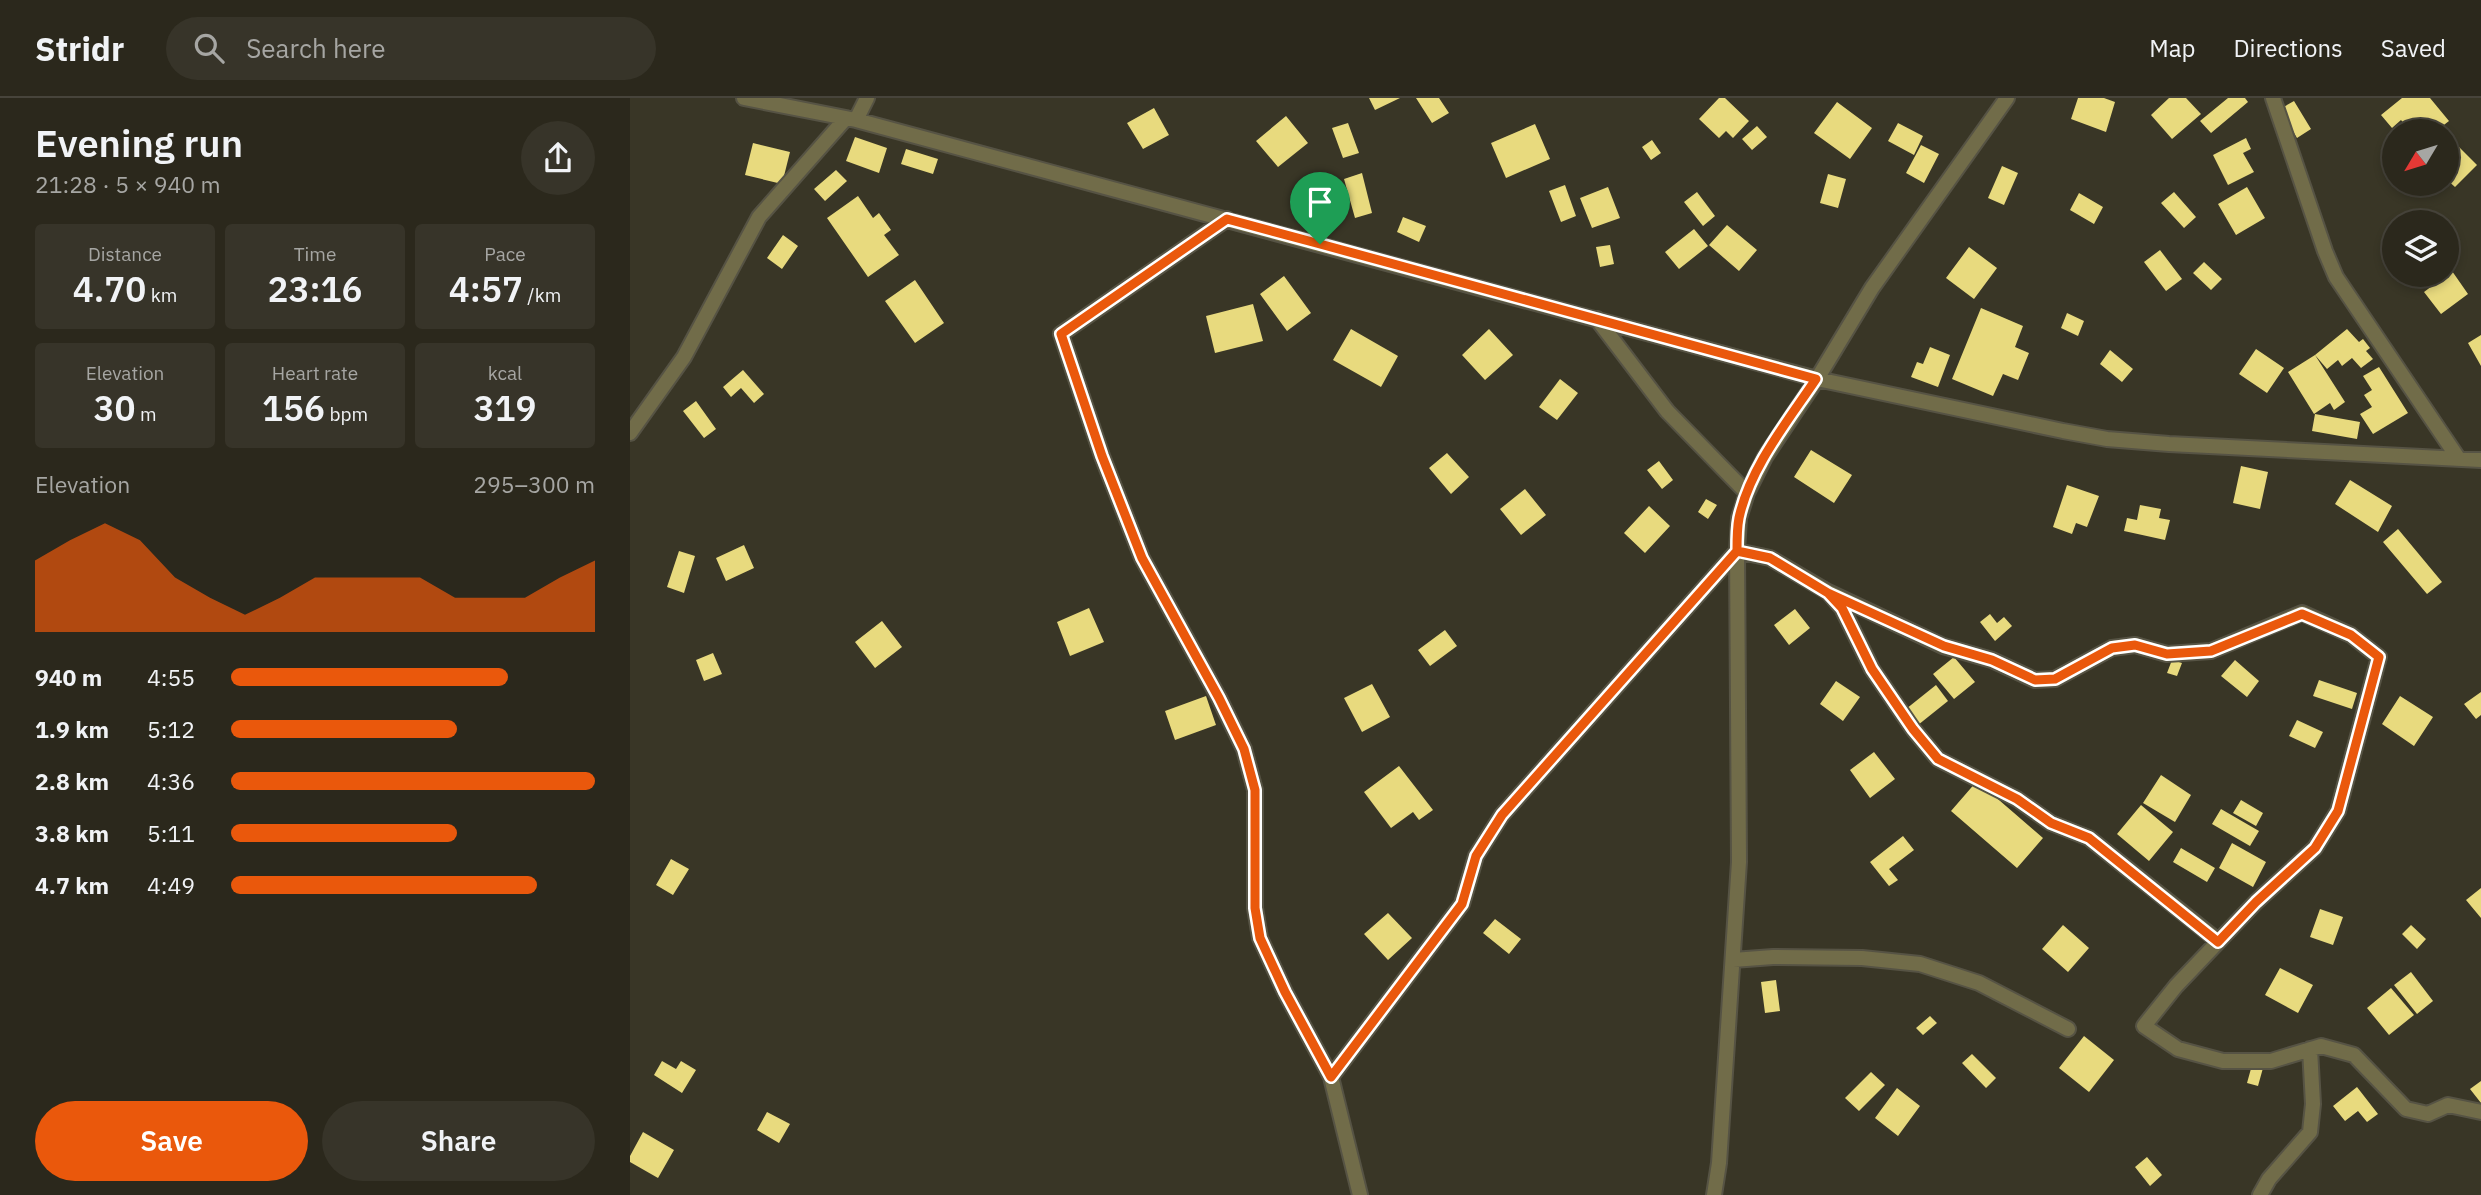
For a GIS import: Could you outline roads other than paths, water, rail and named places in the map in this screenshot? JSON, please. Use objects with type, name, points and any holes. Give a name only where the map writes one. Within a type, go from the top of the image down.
[{"type":"street","points":[[744,98],[851,119],[1816,379],[2107,439],[2481,460]]},
{"type":"street","points":[[630,433],[684,357],[758,217],[851,119],[867,98]]},
{"type":"street","points":[[1714,1195],[1719,1163],[1740,863],[1739,518],[1747,493],[1765,457],[1872,288],[2007,98]]},
{"type":"street","points":[[2273,98],[2336,277],[2458,457]]},
{"type":"street","points":[[1227,219],[1061,334],[1102,456],[1142,558],[1244,749],[1255,790],[1255,908],[1260,938],[1285,992],[1331,1077],[1360,1195]]},
{"type":"street","points":[[1597,319],[1667,411],[1747,493]]},
{"type":"street","points":[[1331,1077],[1462,904],[1476,856],[1502,815],[1737,551]]},
{"type":"street","points":[[1737,551],[1770,558],[1828,593],[1944,646],[1992,660],[2035,680],[2055,679],[2112,648],[2135,645],[2167,654],[2211,651],[2302,614],[2351,635],[2379,657],[2338,811],[2315,848],[2256,902],[2176,986],[2144,1026],[2178,1049],[2223,1061],[2271,1060],[2321,1046],[2354,1055],[2406,1109],[2428,1114],[2448,1105],[2481,1112]]},
{"type":"street","points":[[1828,593],[1842,608],[1872,669],[1913,729],[1938,759],[2017,799],[2051,823],[2089,838],[2218,942]]},
{"type":"street","points":[[1733,960],[1773,957],[1862,958],[1920,964],[1979,984],[2068,1029]]},
{"type":"street","points":[[2260,1195],[2269,1179],[2310,1132],[2313,1104],[2310,1049]]}]
